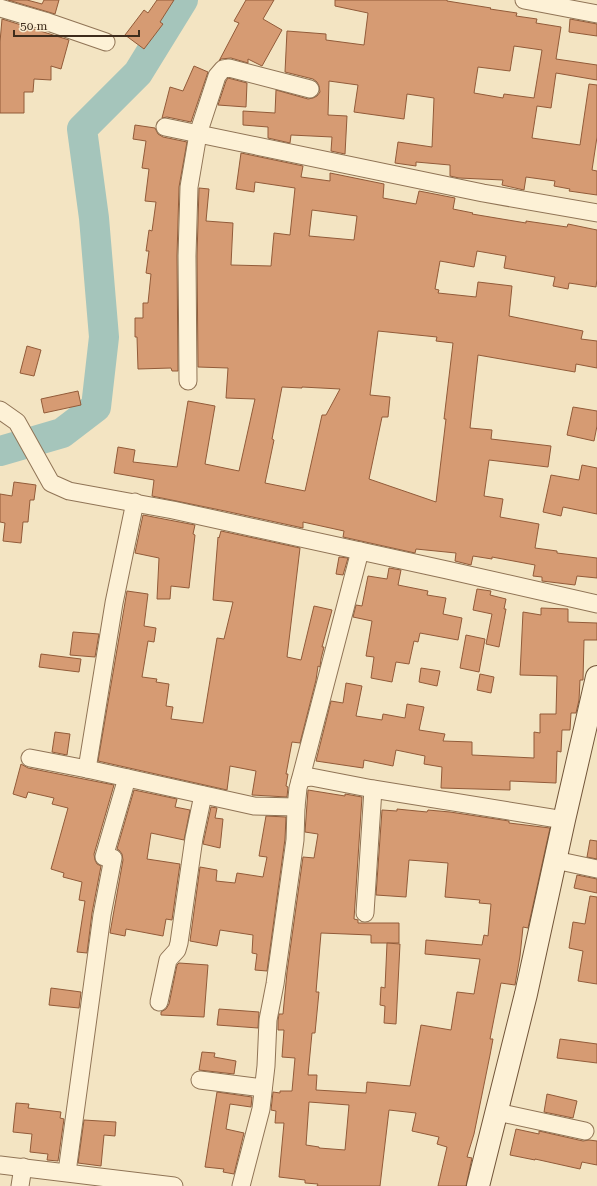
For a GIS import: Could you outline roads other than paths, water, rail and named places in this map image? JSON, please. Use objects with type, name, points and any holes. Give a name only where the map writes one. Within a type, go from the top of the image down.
[{"type":"main road","points":[[478,1186],[526,994],[597,677]]},
{"type":"street","points":[[524,0],[570,4],[597,14]]},
{"type":"street","points":[[0,8],[48,22],[106,42]]},
{"type":"street","points":[[188,381],[187,256],[189,187],[198,134],[217,76],[223,69],[229,68],[310,89]]},
{"type":"street","points":[[165,127],[483,193],[597,213]]},
{"type":"street","points":[[0,410],[17,422],[51,483],[69,491],[135,502],[597,604]]},
{"type":"street","points":[[87,769],[114,603],[135,502]]},
{"type":"street","points":[[241,1186],[260,1109],[266,1066],[268,1020],[275,984],[295,840],[296,807],[300,781],[360,551]]},
{"type":"street","points":[[30,758],[254,806],[296,807]]},
{"type":"street","points":[[300,781],[304,778],[311,777],[373,789],[564,820]]},
{"type":"street","points":[[67,1172],[102,915],[113,858],[104,857],[127,778]]},
{"type":"street","points":[[365,914],[373,789]]},
{"type":"street","points":[[159,1002],[168,960],[177,950],[179,943],[194,838],[202,795]]},
{"type":"street","points":[[555,860],[597,869]]},
{"type":"street","points":[[200,1080],[263,1088]]},
{"type":"street","points":[[496,1112],[585,1131]]},
{"type":"street","points":[[0,1165],[174,1186]]},
{"type":"street","points":[[20,1186],[23,1167]]},
{"type":"waterway","points":[[0,451],[62,433],[96,407],[104,337],[94,218],[82,129],[138,73],[183,0]]}]
